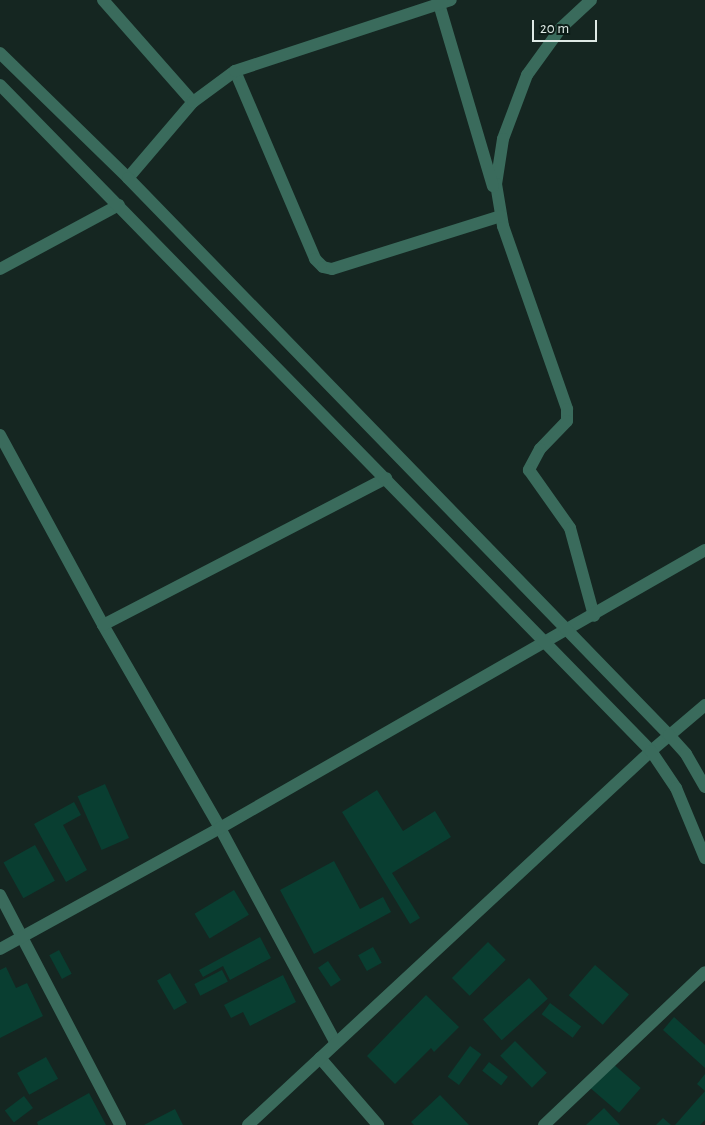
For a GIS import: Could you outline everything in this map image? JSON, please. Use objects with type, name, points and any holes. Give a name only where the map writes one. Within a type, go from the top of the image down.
[{"type":"street","points":[[103,0],[193,102]]},
{"type":"street","points":[[500,210],[498,162],[509,118],[520,90],[546,46],[591,0]]},
{"type":"street","points":[[128,178],[193,102],[235,71],[445,2],[500,210],[567,409],[567,421],[540,449],[529,470],[570,528],[594,616]]},
{"type":"street","points":[[0,53],[128,178],[669,735],[686,754],[705,788]]},
{"type":"street","points":[[235,71],[315,259],[323,267],[332,269],[500,210]]},
{"type":"street","points":[[0,85],[546,641],[651,751],[676,788],[705,858]]},
{"type":"street","points":[[0,269],[118,205]]},
{"type":"street","points":[[0,436],[103,625],[220,828],[336,1043]]},
{"type":"street","points":[[103,625],[386,478]]},
{"type":"street","points":[[0,949],[220,828],[566,629],[594,616],[705,550]]},
{"type":"street","points":[[248,1125],[651,751],[705,705]]},
{"type":"street","points":[[0,895],[24,936],[120,1125]]},
{"type":"street","points":[[544,1125],[705,972]]},
{"type":"street","points":[[320,1058],[378,1125]]},
{"type":"building","points":[[105,784],[129,838],[102,850],[78,796]]},
{"type":"building","points":[[377,790],[403,831],[435,811],[451,837],[392,873],[420,918],[410,924],[342,812]]},
{"type":"building","points":[[74,802],[81,815],[63,825],[87,870],[66,882],[34,824]]},
{"type":"building","points":[[35,845],[55,881],[23,898],[4,862]]},
{"type":"building","points":[[334,861],[360,909],[383,897],[391,912],[314,954],[280,890]]},
{"type":"building","points":[[234,890],[249,915],[210,939],[195,914]]},
{"type":"building","points":[[260,937],[271,958],[230,980],[223,966],[203,977],[199,970]]},
{"type":"building","points":[[488,942],[506,960],[470,996],[452,978]]},
{"type":"building","points":[[373,947],[382,963],[367,971],[358,955]]},
{"type":"building","points":[[59,950],[72,974],[62,979],[49,955]]},
{"type":"building","points":[[328,961],[341,980],[331,987],[318,968]]},
{"type":"building","points":[[595,965],[629,995],[603,1025],[569,995]]},
{"type":"building","points":[[6,967],[16,988],[27,983],[43,1016],[0,1038],[0,970]]},
{"type":"building","points":[[222,970],[228,982],[200,996],[194,984]]},
{"type":"building","points":[[170,973],[187,1002],[174,1010],[157,980]]},
{"type":"building","points":[[283,975],[296,1002],[250,1026],[243,1012],[231,1018],[224,1005]]},
{"type":"building","points":[[529,978],[548,999],[502,1040],[483,1019]]},
{"type":"building","points":[[426,995],[459,1027],[434,1052],[431,1048],[395,1084],[367,1056]]},
{"type":"building","points":[[550,1003],[581,1026],[573,1038],[542,1014]]},
{"type":"building","points":[[674,1017],[705,1045],[705,1068],[663,1030]]},
{"type":"building","points":[[515,1041],[547,1073],[532,1088],[500,1056]]},
{"type":"building","points":[[470,1046],[481,1054],[459,1085],[448,1077]]},
{"type":"building","points":[[46,1057],[58,1079],[29,1095],[17,1073]]},
{"type":"building","points":[[489,1062],[508,1077],[501,1085],[482,1071]]},
{"type":"building","points":[[612,1063],[641,1088],[619,1113],[590,1088]]},
{"type":"building","points":[[705,1074],[705,1091],[697,1084]]},
{"type":"building","points":[[705,1091],[705,1120],[700,1125],[675,1125]]},
{"type":"building","points":[[89,1093],[106,1125],[38,1125],[37,1122]]},
{"type":"building","points":[[440,1095],[469,1125],[414,1125],[411,1122]]},
{"type":"building","points":[[24,1096],[33,1108],[14,1122],[5,1110]]},
{"type":"building","points":[[604,1108],[620,1125],[586,1125]]},
{"type":"building","points":[[175,1109],[183,1125],[144,1125]]},
{"type":"building","points":[[663,1118],[671,1125],[656,1125]]}]
